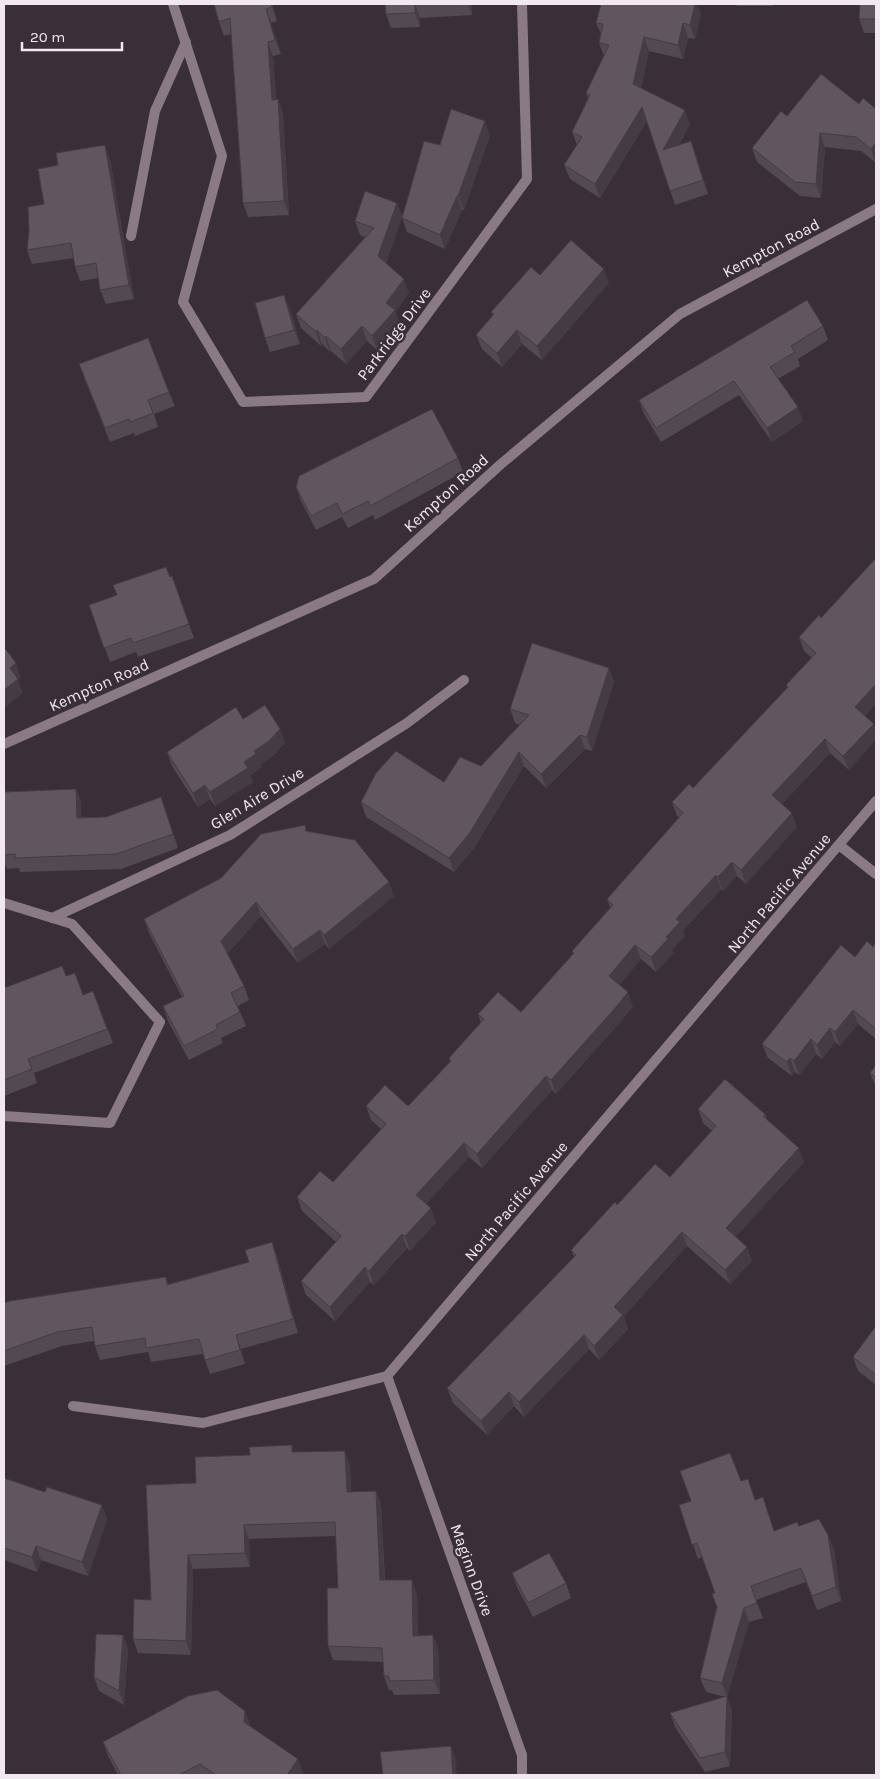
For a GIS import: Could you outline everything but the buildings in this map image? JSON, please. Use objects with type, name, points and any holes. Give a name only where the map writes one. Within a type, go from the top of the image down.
[{"type":"street","name":"Parkridge Drive","points":[[173,4],[222,156],[183,302],[243,402],[366,397],[528,179],[522,4]]},
{"type":"street","points":[[131,236],[155,110],[186,42]]},
{"type":"street","name":"Kempton Road","points":[[4,744],[374,579],[501,464],[680,314],[876,209]]},
{"type":"street","name":"Glen Aire Drive","points":[[52,918],[230,835],[407,723],[464,680]]},
{"type":"street","name":"North Pacific Avenue","points":[[387,1376],[876,802]]},
{"type":"street","points":[[839,845],[876,874]]},
{"type":"street","points":[[4,903],[72,924],[160,1022],[110,1123],[4,1116]]},
{"type":"street","points":[[72,1406],[203,1423],[387,1376]]},
{"type":"street","name":"Maginn Drive","points":[[387,1376],[522,1755],[522,1775]]}]
